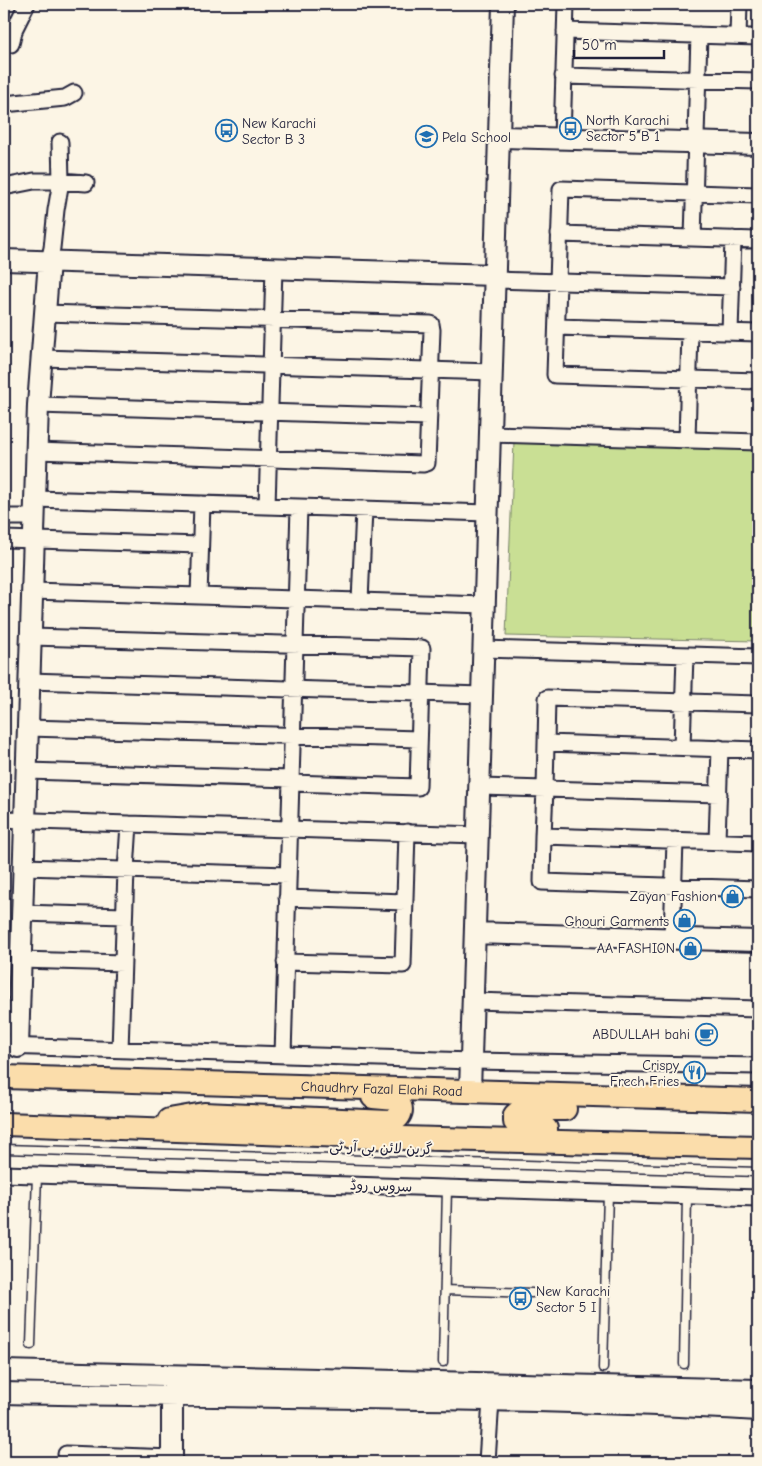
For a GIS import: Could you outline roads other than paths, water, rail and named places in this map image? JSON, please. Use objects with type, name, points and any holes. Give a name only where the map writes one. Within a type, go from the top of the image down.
[{"type":"main road","name":"Chaudhry Fazal Elahi Road","points":[[4,1077],[758,1100]]},
{"type":"main road","points":[[125,1128],[204,1114],[389,1122],[397,1119],[401,1112],[400,1104],[391,1098],[234,1092],[175,1082]]},
{"type":"main road","points":[[758,1106],[720,1112],[522,1108],[514,1118],[517,1125],[522,1128],[728,1136],[758,1145]]},
{"type":"main road","points":[[4,1124],[402,1138],[758,1145]]},
{"type":"street","points":[[11,44],[15,28],[27,4]]},
{"type":"street","points":[[470,1091],[504,4]]},
{"type":"street","points":[[562,138],[566,4]]},
{"type":"street","points":[[738,36],[739,4]]},
{"type":"street","points":[[565,31],[758,36]]},
{"type":"street","points":[[693,238],[698,35]]},
{"type":"street","points":[[564,76],[758,81]]},
{"type":"street","points":[[4,104],[65,98],[74,93]]},
{"type":"street","points":[[499,137],[758,144]]},
{"type":"street","points":[[60,142],[61,181],[52,248],[48,262],[38,405],[21,960],[11,1046],[471,1061],[758,1066]]},
{"type":"street","points":[[4,187],[34,181],[86,183]]},
{"type":"street","points":[[758,195],[561,189],[555,374],[758,380]]},
{"type":"street","points":[[560,234],[758,240]]},
{"type":"street","points":[[730,332],[733,239]]},
{"type":"street","points":[[4,260],[274,268],[558,282],[732,287]]},
{"type":"street","points":[[267,506],[274,268]]},
{"type":"street","points":[[36,451],[427,463],[431,324],[44,313]]},
{"type":"street","points":[[557,327],[758,333]]},
{"type":"street","points":[[687,440],[690,331]]},
{"type":"street","points":[[42,358],[492,372]]},
{"type":"street","points":[[38,405],[428,417]]},
{"type":"street","points":[[490,434],[758,442]]},
{"type":"street","points":[[4,516],[35,508],[202,504],[488,513]]},
{"type":"street","points":[[199,596],[202,504]]},
{"type":"street","points":[[283,1055],[299,507]]},
{"type":"street","points":[[360,601],[364,509]]},
{"type":"street","points":[[4,539],[200,545]]},
{"type":"street","points":[[32,591],[485,605]]},
{"type":"street","points":[[26,771],[418,787],[422,648],[31,637]]},
{"type":"street","points":[[484,649],[758,657]]},
{"type":"street","points":[[682,747],[685,654]]},
{"type":"street","points":[[29,681],[482,695]]},
{"type":"street","points":[[758,704],[547,698],[542,882],[758,888]]},
{"type":"street","points":[[28,728],[419,739]]},
{"type":"street","points":[[546,743],[758,750]]},
{"type":"street","points":[[717,841],[720,748]]},
{"type":"street","points":[[480,788],[719,794]]},
{"type":"street","points":[[4,820],[478,835]]},
{"type":"street","points":[[120,1050],[129,824]]},
{"type":"street","points":[[285,962],[403,965],[407,832]]},
{"type":"street","points":[[543,836],[758,842]]},
{"type":"street","points":[[672,938],[675,840]]},
{"type":"street","points":[[24,867],[288,875]]},
{"type":"street","points":[[287,898],[405,902]]},
{"type":"street","points":[[22,913],[124,916]]},
{"type":"street","points":[[475,933],[758,941]]},
{"type":"street","points":[[21,960],[123,963]]},
{"type":"street","points":[[473,1001],[758,1010]]},
{"type":"street","name":"سروس روڈ","points":[[4,1174],[758,1198]]},
{"type":"street","points":[[4,1371],[758,1390]]},
{"type":"street","points":[[66,1454],[172,1460],[172,1396],[175,1376]]},
{"type":"street","points":[[4,1393],[491,1400],[758,1410]]},
{"type":"street","points":[[487,1462],[491,1400]]},
{"type":"lane","name":"گرین لائن بی آر ٹی","points":[[4,1149],[758,1172]]},
{"type":"lane","points":[[32,1346],[37,1175]]},
{"type":"lane","points":[[443,1362],[447,1188]]},
{"type":"lane","points":[[603,1368],[608,1193]]},
{"type":"lane","points":[[684,1364],[687,1196]]},
{"type":"lane","points":[[445,1290],[532,1293]]},
{"type":"place","name":"North Karachi Sector 5 B 1","points":[[570,128]]},
{"type":"place","name":"New Karachi Sector B 3","points":[[226,131]]},
{"type":"place","name":"Pela School","points":[[426,137]]},
{"type":"place","name":"Zayan Fashion","points":[[733,896]]},
{"type":"place","name":"Ghouri Garments","points":[[685,921]]},
{"type":"place","name":"AA FASHION","points":[[691,948]]},
{"type":"place","name":"ABDULLAH bahi","points":[[706,1034]]},
{"type":"place","name":"Crispy Frech Fries","points":[[695,1073]]},
{"type":"place","name":"New Karachi Sector 5 I","points":[[520,1299]]}]
